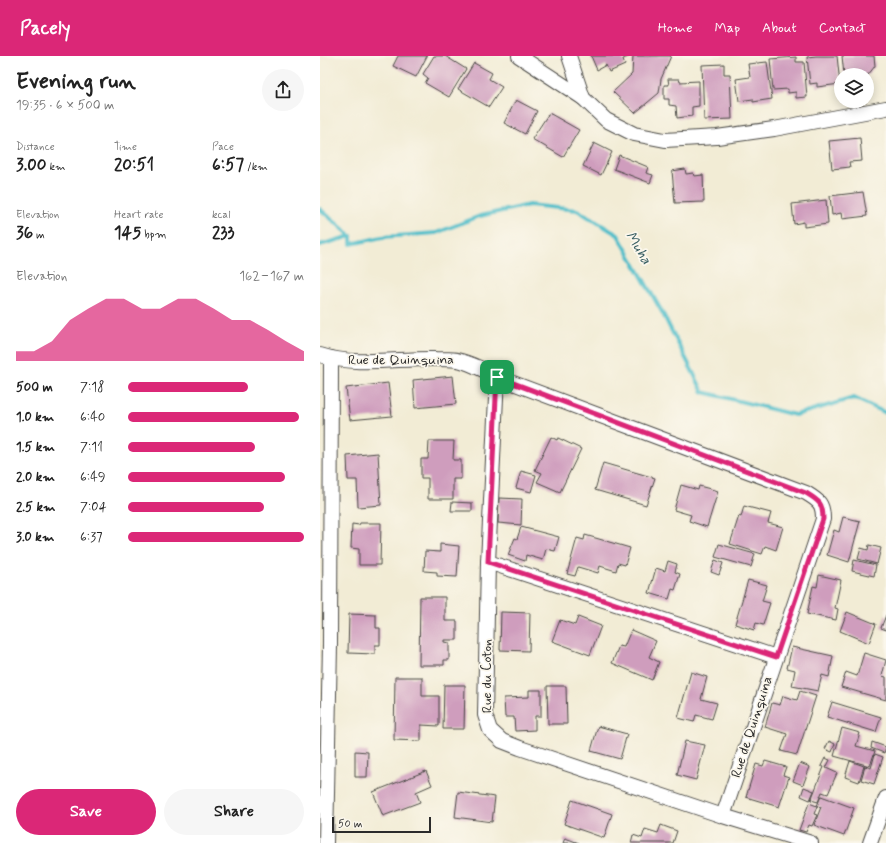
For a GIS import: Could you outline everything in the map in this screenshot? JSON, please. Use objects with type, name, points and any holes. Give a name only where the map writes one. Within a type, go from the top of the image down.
[{"type":"street","points":[[519,56],[583,98],[606,120],[634,134],[665,140],[717,137],[774,130],[886,108]]},
{"type":"street","points":[[569,56],[583,98]]},
{"type":"street","points":[[325,357],[324,753],[326,843]]},
{"type":"street","name":"Rue de Quinquina","points":[[325,357],[356,361],[426,359],[456,360],[480,368],[497,377],[806,493],[817,499],[823,508],[823,519],[723,816]]},
{"type":"street","name":"Rue du Coton","points":[[497,377],[488,562],[485,715],[490,730],[502,741],[520,748],[723,816],[811,843]]},
{"type":"street","points":[[488,562],[776,657]]},
{"type":"street","points":[[870,843],[886,798]]},
{"type":"building","points":[[398,56],[427,56],[416,77],[393,66]]},
{"type":"building","points":[[434,56],[445,56],[466,69],[449,97],[425,83],[428,78],[423,74]]},
{"type":"building","points":[[591,56],[631,56],[623,59],[625,65],[609,72],[606,65],[597,70]]},
{"type":"building","points":[[633,56],[671,56],[661,79],[659,93],[635,113],[613,92],[632,74]]},
{"type":"building","points":[[837,56],[838,68],[834,68],[834,85],[817,87],[817,83],[810,84],[807,57]]},
{"type":"building","points":[[842,56],[874,56],[875,66],[873,68],[843,68]]},
{"type":"building","points":[[796,57],[796,62],[804,62],[807,97],[796,98],[796,92],[788,93],[788,89],[773,90],[770,59]]},
{"type":"building","points":[[767,62],[772,99],[753,102],[753,99],[739,101],[736,79],[750,77],[748,64]]},
{"type":"building","points":[[474,63],[492,73],[489,79],[502,87],[489,107],[458,89]]},
{"type":"building","points":[[724,64],[724,74],[730,74],[732,119],[704,120],[702,65]]},
{"type":"building","points":[[668,79],[679,79],[680,82],[699,81],[699,106],[692,107],[692,116],[677,118],[676,106],[669,105],[669,99],[664,99],[664,85],[669,85]]},
{"type":"building","points":[[516,100],[537,111],[525,134],[504,123]]},
{"type":"building","points":[[549,113],[579,130],[563,157],[532,139]]},
{"type":"building","points":[[860,138],[862,161],[849,162],[850,167],[832,169],[829,141]]},
{"type":"building","points":[[594,143],[612,152],[601,175],[583,166]]},
{"type":"building","points":[[619,155],[648,167],[646,173],[653,175],[650,183],[614,169]]},
{"type":"building","points":[[685,169],[686,174],[693,173],[694,176],[703,175],[704,202],[675,203],[672,171]]},
{"type":"building","points":[[863,192],[867,216],[842,219],[841,213],[832,215],[830,196]]},
{"type":"building","points":[[826,200],[828,224],[804,227],[804,222],[794,224],[792,204]]},
{"type":"building","points":[[453,376],[456,404],[415,408],[413,380]]},
{"type":"building","points":[[388,383],[392,416],[350,420],[346,388]]},
{"type":"building","points":[[551,437],[557,440],[558,438],[581,449],[560,492],[537,482],[542,473],[535,470]]},
{"type":"building","points":[[429,441],[454,441],[453,460],[461,460],[461,479],[453,479],[453,499],[428,499],[428,478],[421,478],[421,459],[428,459]]},
{"type":"building","points":[[378,453],[381,505],[358,507],[357,480],[348,480],[347,456]]},
{"type":"building","points":[[603,463],[655,478],[646,505],[595,490]]},
{"type":"building","points":[[521,471],[536,475],[531,492],[516,488]]},
{"type":"building","points":[[681,485],[698,490],[699,486],[718,491],[707,527],[689,521],[691,515],[674,510]]},
{"type":"building","points":[[499,498],[522,499],[521,525],[498,523]]},
{"type":"building","points":[[452,502],[472,503],[472,511],[451,511]]},
{"type":"building","points":[[744,506],[771,513],[768,523],[783,527],[776,550],[765,546],[762,554],[730,544],[739,516],[741,517]]},
{"type":"building","points":[[843,517],[860,521],[849,562],[827,555],[834,530],[839,532]]},
{"type":"building","points":[[360,523],[381,523],[380,565],[359,565],[359,549],[351,548],[352,524],[359,525]]},
{"type":"building","points":[[521,527],[559,537],[555,551],[546,549],[543,560],[526,555],[525,561],[508,555],[515,538],[517,539]]},
{"type":"building","points":[[585,535],[630,548],[625,565],[618,563],[616,571],[600,566],[598,573],[578,567],[575,576],[567,574],[577,538],[584,540]]},
{"type":"building","points":[[440,544],[459,546],[457,577],[437,576],[437,572],[424,571],[425,551],[440,552]]},
{"type":"building","points":[[719,544],[755,554],[751,567],[715,557]]},
{"type":"building","points":[[869,545],[881,548],[877,564],[858,559],[861,548],[868,550]]},
{"type":"building","points":[[715,560],[723,563],[719,575],[711,572]]},
{"type":"building","points":[[854,560],[876,565],[874,576],[852,571]]},
{"type":"building","points":[[668,561],[677,564],[675,572],[680,574],[675,590],[672,589],[669,599],[649,593],[656,568],[665,571]]},
{"type":"building","points":[[819,575],[841,580],[835,608],[838,609],[836,620],[807,614],[813,586],[817,587]]},
{"type":"building","points":[[748,580],[767,585],[762,601],[770,603],[763,625],[756,623],[754,630],[735,624]]},
{"type":"building","points":[[420,597],[445,597],[445,621],[457,621],[457,640],[444,640],[444,642],[449,643],[449,660],[444,660],[444,665],[419,665]]},
{"type":"building","points":[[501,612],[530,613],[529,651],[500,650]]},
{"type":"building","points":[[847,612],[876,624],[869,643],[840,631]]},
{"type":"building","points":[[349,614],[376,615],[376,628],[380,628],[380,645],[375,645],[375,654],[348,653]]},
{"type":"building","points":[[886,615],[886,630],[881,628]]},
{"type":"building","points":[[578,617],[601,626],[590,655],[552,641],[560,620],[575,625]]},
{"type":"building","points":[[631,630],[656,641],[649,657],[659,662],[652,680],[612,663],[619,646],[624,647]]},
{"type":"building","points":[[792,647],[833,656],[829,677],[822,675],[818,691],[792,686],[795,670],[787,668]]},
{"type":"building","points":[[864,653],[886,660],[882,676],[886,677],[886,700],[841,687],[846,672],[857,676]]},
{"type":"building","points":[[691,672],[707,677],[701,699],[717,703],[712,719],[696,715],[694,722],[678,718]]},
{"type":"building","points":[[395,677],[422,677],[422,696],[439,696],[439,726],[421,725],[421,741],[394,740]]},
{"type":"building","points":[[444,685],[465,685],[464,729],[443,729]]},
{"type":"building","points":[[547,686],[566,686],[567,724],[548,724]]},
{"type":"building","points":[[529,690],[541,690],[541,716],[535,716],[535,730],[515,731],[514,717],[505,717],[504,698],[529,697]]},
{"type":"building","points":[[800,691],[816,696],[797,755],[781,751],[787,734],[765,727],[772,703],[780,705],[783,696],[797,700]]},
{"type":"building","points":[[832,702],[881,717],[876,732],[827,717]]},
{"type":"building","points":[[598,726],[627,734],[620,759],[591,751]]},
{"type":"building","points":[[842,728],[860,733],[856,746],[875,751],[870,766],[834,756]]},
{"type":"building","points":[[685,741],[705,745],[696,780],[677,775]]},
{"type":"building","points":[[829,741],[835,744],[832,752],[825,749]]},
{"type":"building","points":[[872,742],[886,747],[884,753],[871,748]]},
{"type":"building","points":[[355,751],[368,752],[367,777],[355,777]]},
{"type":"building","points":[[875,754],[883,757],[874,784],[861,780],[865,766],[871,768]]},
{"type":"building","points":[[825,758],[830,760],[826,768],[837,773],[828,794],[822,792],[818,802],[811,800],[824,767],[821,766]]},
{"type":"building","points":[[765,761],[786,767],[783,775],[789,777],[779,807],[746,797],[756,764],[763,766]]},
{"type":"building","points":[[850,761],[864,766],[859,782],[845,777]]},
{"type":"building","points":[[800,763],[810,767],[803,785],[793,781]]},
{"type":"building","points":[[426,771],[432,785],[416,792],[420,802],[383,816],[373,792]]},
{"type":"building","points":[[804,787],[814,791],[810,800],[801,796]]},
{"type":"building","points":[[458,792],[495,797],[492,822],[455,817]]},
{"type":"building","points":[[821,796],[854,808],[844,836],[814,825],[821,807],[817,806]]},
{"type":"building","points":[[572,800],[612,814],[604,838],[564,824]]},
{"type":"building","points":[[809,803],[817,806],[814,814],[817,815],[812,826],[809,825],[806,832],[799,830]]},
{"type":"building","points":[[661,825],[677,831],[673,843],[631,843],[633,835],[642,838],[645,829],[658,833]]},
{"type":"building","points":[[565,838],[579,843],[563,843]]},
{"type":"waterway","name":"Muha","points":[[320,209],[351,236],[351,244],[382,237],[436,233],[480,216],[529,205],[577,210],[618,235],[662,312],[703,392],[795,415],[854,398],[886,413]]},
{"type":"waterway","points":[[320,245],[351,236]]},
{"type":"route","points":[[497,377],[806,493],[817,499],[823,508],[823,519],[776,657],[488,562],[497,377]]}]
